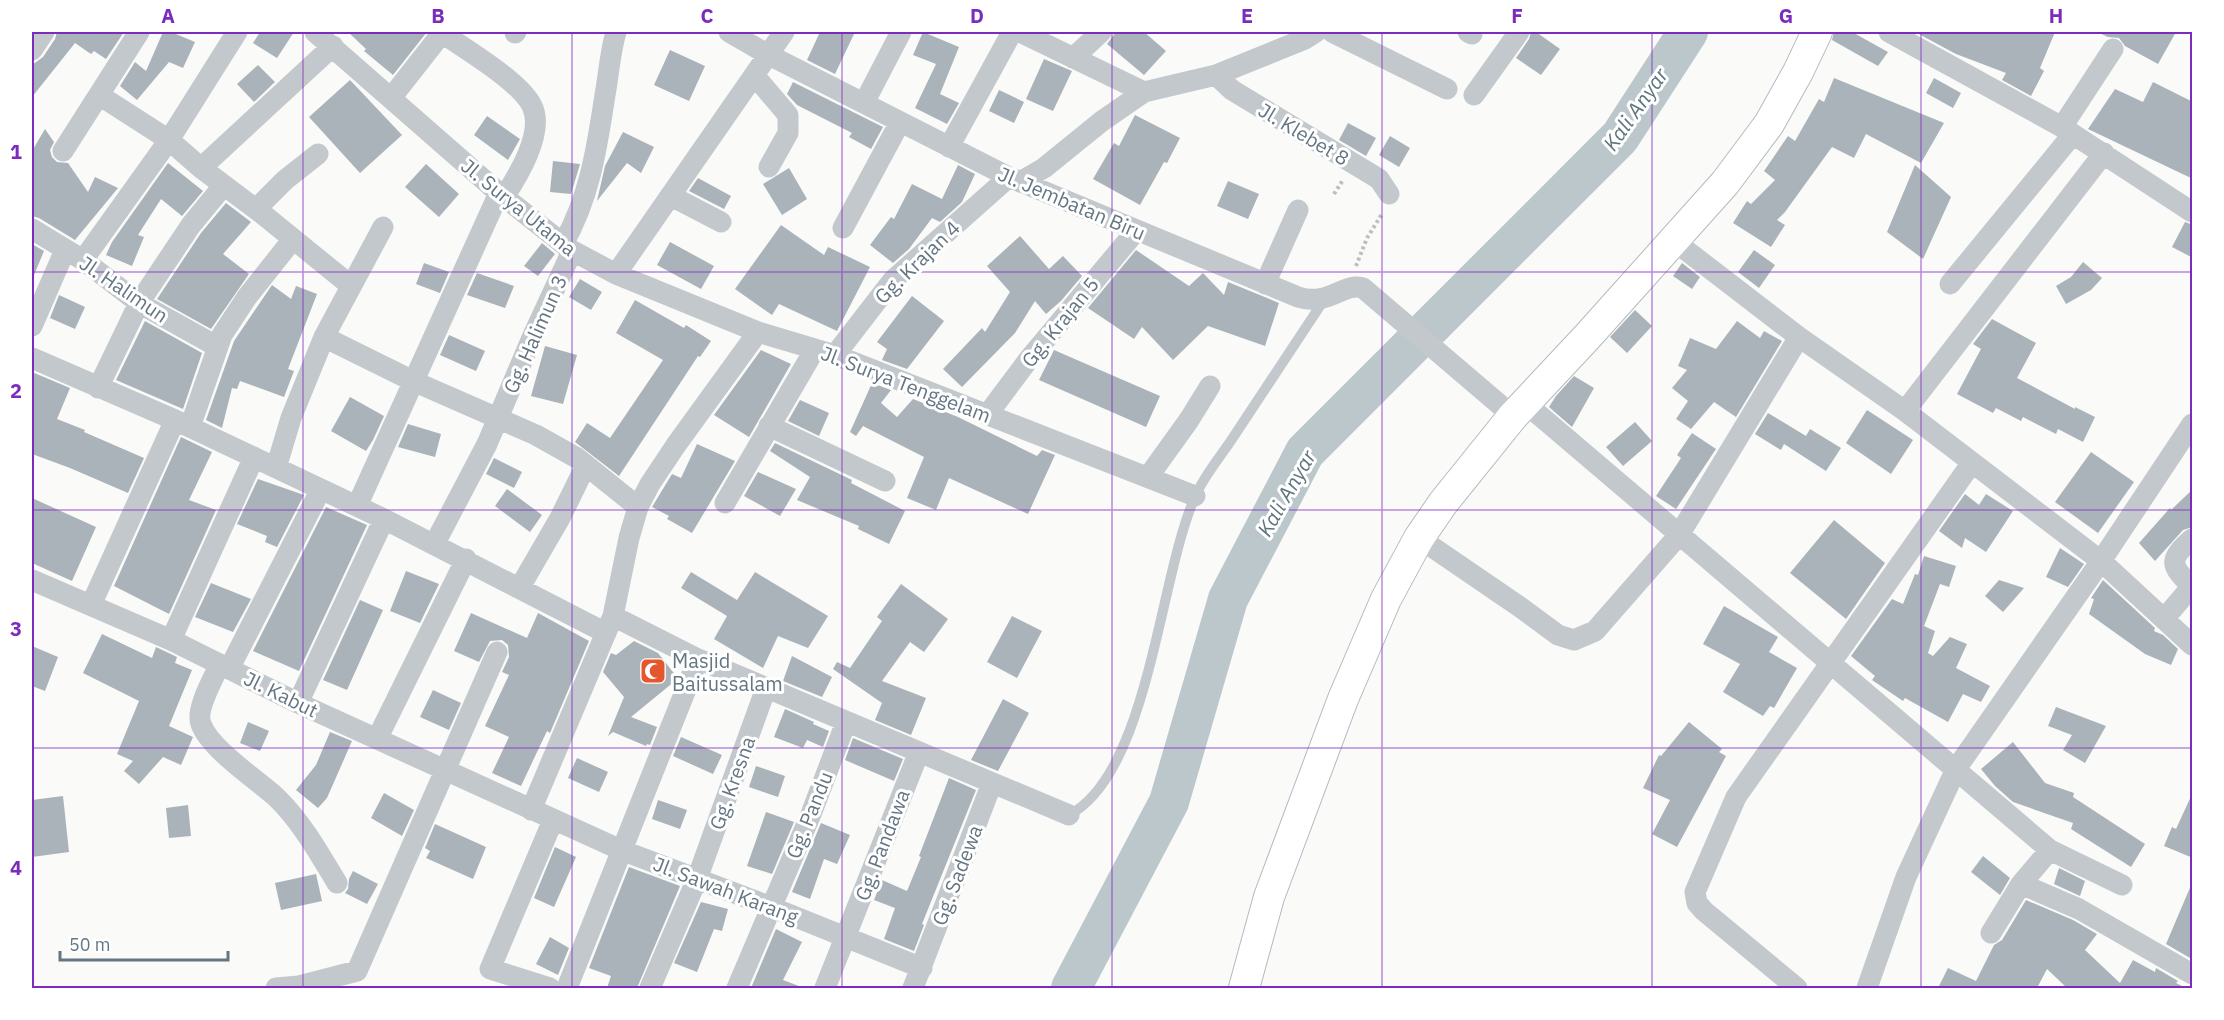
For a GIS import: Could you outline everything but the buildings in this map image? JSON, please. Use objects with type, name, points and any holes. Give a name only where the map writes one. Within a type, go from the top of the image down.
[{"type":"street","points":[[32,50],[44,32]]},
{"type":"street","points":[[63,152],[139,32]]},
{"type":"street","points":[[32,326],[74,255],[169,140],[237,32]]},
{"type":"street","name":"Jl. Surya Utama","points":[[315,32],[501,195],[568,248],[616,274]]},
{"type":"street","points":[[357,506],[501,195],[516,179],[528,155],[534,127],[533,107],[524,95],[498,72],[442,32],[391,98]]},
{"type":"street","name":"Gg. Halimun 3","points":[[435,543],[474,472],[499,418],[568,248],[589,183],[606,92],[609,60],[616,32]]},
{"type":"street","name":"Jl. Jembatan Biru","points":[[729,32],[767,54],[1015,180],[1305,300],[1324,300]]},
{"type":"street","points":[[616,274],[784,32]]},
{"type":"street","points":[[864,103],[901,32]]},
{"type":"street","points":[[950,147],[1012,32]]},
{"type":"street","points":[[1020,32],[1144,92],[1216,75],[1317,32],[1447,89]]},
{"type":"street","points":[[1073,58],[1101,32]]},
{"type":"street","points":[[1474,94],[1519,32]]},
{"type":"street","points":[[1245,988],[1269,897],[1343,699],[1386,599],[1419,538],[1443,503],[1519,409],[1725,183],[1769,124],[1817,32]]},
{"type":"street","points":[[1889,32],[2068,130],[2193,212]]},
{"type":"street","points":[[201,168],[333,46]]},
{"type":"street","points":[[1950,284],[2068,130],[2113,48]]},
{"type":"street","points":[[753,75],[788,116],[788,133],[770,167]]},
{"type":"street","name":"Jl. Klebet 8","points":[[1216,75],[1232,90],[1379,179],[1389,194]]},
{"type":"street","name":"Gg. Krajan 4","points":[[725,503],[770,426],[825,352],[893,280],[1015,180],[1044,168],[1102,121],[1144,92]]},
{"type":"street","points":[[99,95],[169,140],[201,168],[351,285]]},
{"type":"street","points":[[843,228],[900,122]]},
{"type":"street","points":[[1905,411],[2104,153]]},
{"type":"street","points":[[256,209],[285,180],[318,154]]},
{"type":"street","points":[[98,388],[139,303],[180,239],[224,185]]},
{"type":"street","points":[[671,196],[721,222]]},
{"type":"street","points":[[1265,284],[1298,210]]},
{"type":"street","points":[[276,468],[291,418],[324,337],[383,227]]},
{"type":"street","name":"Jl. Halimun","points":[[32,229],[74,255],[139,303],[218,347]]},
{"type":"street","name":"Gg. Krajan 5","points":[[987,415],[1029,359],[1136,231]]},
{"type":"street","points":[[91,606],[182,424],[222,335],[236,313],[293,239]]},
{"type":"street","points":[[1674,241],[1799,337],[1905,411],[1971,464],[2101,561],[2193,645]]},
{"type":"street","name":"Jl. Surya Tenggelam","points":[[616,274],[758,332],[825,352],[1195,496]]},
{"type":"street","points":[[1324,300],[1348,288],[1357,286],[1363,288],[1468,377],[1519,409],[1679,535],[2050,850],[2122,885]]},
{"type":"street","points":[[531,810],[610,624],[638,507],[676,445],[758,332]]},
{"type":"street","points":[[324,337],[413,381],[536,435],[586,465],[638,507]]},
{"type":"street","points":[[1419,538],[1566,640],[1574,640],[1595,631],[1679,535],[1799,337]]},
{"type":"street","points":[[32,358],[254,457],[435,543],[520,587],[1069,815]]},
{"type":"street","points":[[1148,477],[1210,386]]},
{"type":"street","points":[[1867,988],[1906,877],[1956,770],[2193,424]]},
{"type":"street","points":[[770,426],[885,481]]},
{"type":"street","points":[[171,639],[254,457]]},
{"type":"street","points":[[1797,988],[1704,911],[1697,903],[1695,892],[1736,797],[1971,464]]},
{"type":"street","points":[[520,587],[560,518],[586,465]]},
{"type":"street","points":[[321,489],[200,709],[200,723],[209,737],[222,750],[286,808],[317,849],[337,883]]},
{"type":"street","points":[[298,703],[384,519]]},
{"type":"street","points":[[2164,619],[2192,586],[2175,569],[2173,563],[2175,556],[2193,539]]},
{"type":"street","points":[[377,739],[466,559]]},
{"type":"street","name":"Jl. Kabut","points":[[32,580],[171,639],[298,703],[531,810]]},
{"type":"street","points":[[276,988],[299,986],[357,970],[497,652]]},
{"type":"street","points":[[567,988],[698,659]]},
{"type":"street","name":"Gg. Kresna","points":[[650,988],[697,879],[766,688]]},
{"type":"street","name":"Gg. Pandu","points":[[737,988],[811,814],[846,722]]},
{"type":"street","name":"Gg. Pandawa","points":[[825,988],[919,752]]},
{"type":"street","name":"Gg. Sadewa","points":[[913,988],[992,783]]},
{"type":"street","name":"Jl. Sawah Karang","points":[[531,810],[621,850],[922,968]]},
{"type":"street","points":[[550,988],[490,969],[553,820]]},
{"type":"street","points":[[1991,933],[2020,884],[2050,850]]},
{"type":"street","points":[[2020,884],[2079,909],[2193,974]]},
{"type":"lane","points":[[1069,815],[1090,801],[1108,776],[1124,745],[1140,702],[1170,579],[1195,496],[1324,300]]},
{"type":"path","points":[[1357,286],[1355,268],[1367,238],[1385,210],[1389,194]]},
{"type":"waterway","name":"Kali Anyar","points":[[1071,988],[1169,802],[1228,599],[1305,452],[1620,137],[1688,32]]},
{"type":"place","name":"Masjid Baitussalam","points":[[653,671]]}]
